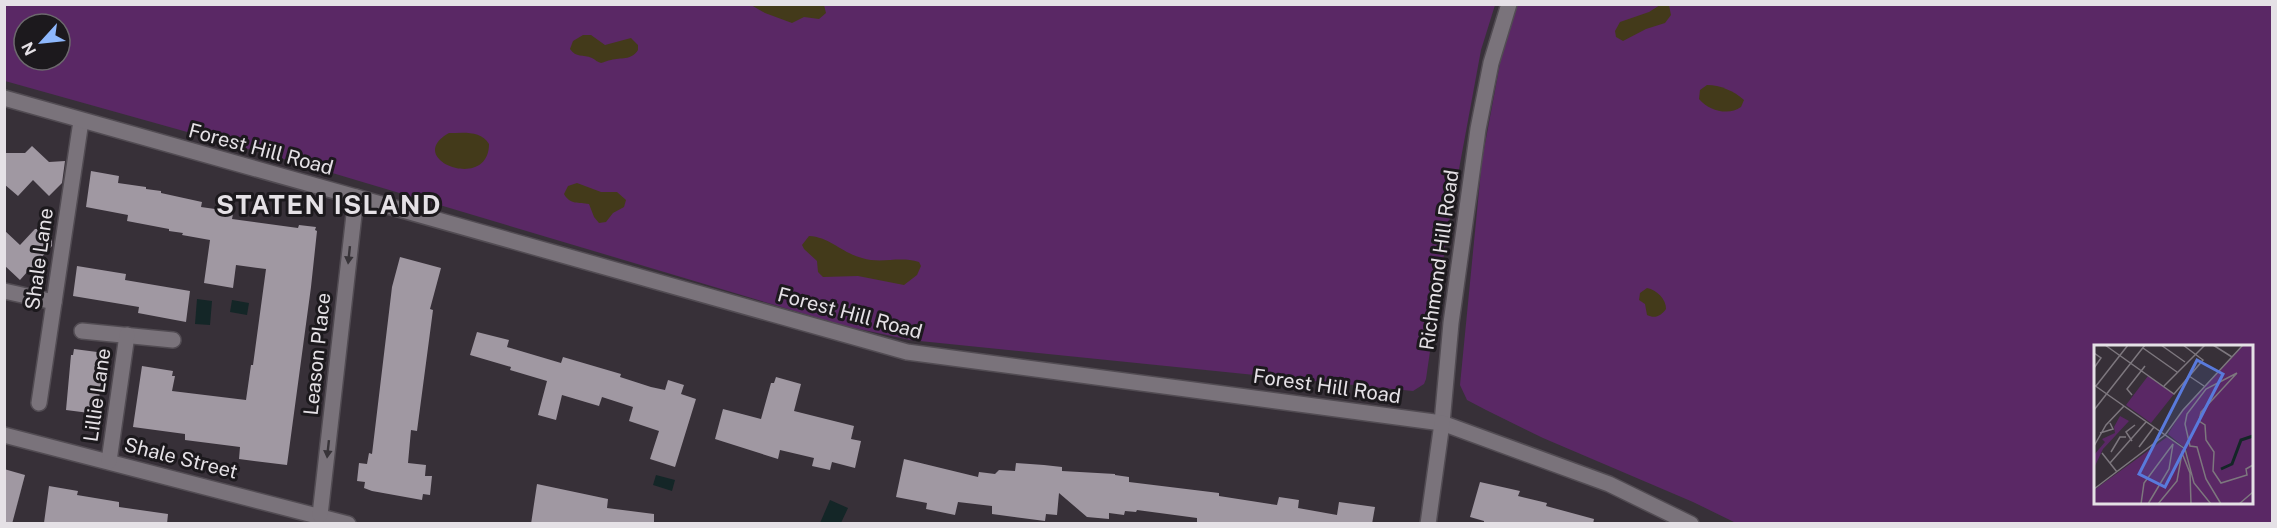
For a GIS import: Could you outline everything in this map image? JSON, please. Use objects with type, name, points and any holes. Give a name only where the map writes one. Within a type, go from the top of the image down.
[{"type":"street","name":"Richmond Hill Road","points":[[1428,524],[1442,423],[1451,323],[1478,129],[1491,63],[1509,4]]},
{"type":"street","name":"Forest Hill Road","points":[[4,98],[907,352],[1442,423],[1609,484],[1690,524]]},
{"type":"street","name":"Shale Lane","points":[[39,403],[81,121]]},
{"type":"street","name":"Leason Place","points":[[320,515],[356,197]]},
{"type":"street","points":[[4,291],[54,302]]},
{"type":"street","name":"Lillie Lane","points":[[82,331],[173,340]]},
{"type":"street","name":"Lillie Lane","points":[[109,461],[127,335]]},
{"type":"street","name":"Shale Street","points":[[4,435],[348,524]]},
{"type":"shaded area","points":[[4,5],[1495,5],[1481,50],[1447,234],[1426,379],[1424,384],[1413,391],[910,340],[845,326],[319,169],[5,81]]},
{"type":"shaded area","points":[[1516,5],[2272,5],[2272,523],[1736,523],[1693,502],[1543,438],[1467,400],[1460,385],[1482,160],[1502,53]]},
{"type":"shaded area","points":[[197,299],[212,301],[210,325],[195,324]]},
{"type":"shaded area","points":[[232,300],[249,303],[247,315],[230,312]]},
{"type":"shaded area","points":[[656,475],[675,480],[672,491],[653,485]]},
{"type":"shaded area","points":[[830,500],[848,508],[841,523],[820,523]]},
{"type":"sand","points":[[751,5],[824,5],[826,13],[819,19],[804,17],[792,23]]},
{"type":"sand","points":[[1660,5],[1669,5],[1671,15],[1665,23],[1646,29],[1623,41],[1616,37],[1615,31],[1620,22],[1649,12]]},
{"type":"sand","points":[[583,35],[591,35],[605,45],[631,38],[638,45],[638,50],[629,57],[601,63],[592,58],[577,55],[570,49],[573,41]]},
{"type":"sand","points":[[1707,85],[1722,87],[1736,94],[1744,100],[1741,107],[1725,112],[1708,107],[1699,99],[1700,90]]},
{"type":"sand","points":[[449,133],[471,133],[481,136],[489,144],[485,159],[476,167],[464,169],[451,167],[441,161],[435,153],[437,143]]},
{"type":"sand","points":[[577,183],[601,192],[617,192],[626,200],[624,207],[613,213],[606,222],[599,223],[589,204],[566,198],[564,194],[568,186]]},
{"type":"sand","points":[[809,236],[823,239],[848,253],[869,260],[912,260],[919,262],[921,266],[917,275],[904,285],[858,276],[823,277],[818,272],[817,261],[802,245]]},
{"type":"sand","points":[[1647,288],[1663,298],[1666,309],[1658,316],[1647,315],[1645,304],[1639,300],[1640,293]]},
{"type":"building","points":[[32,146],[49,162],[65,161],[62,183],[49,196],[33,180],[18,196],[4,184],[4,153],[25,153]]},
{"type":"building","points":[[91,171],[119,176],[118,183],[146,187],[146,189],[202,202],[201,207],[229,211],[228,214],[233,214],[232,219],[298,228],[299,225],[316,227],[311,287],[287,465],[239,459],[240,447],[185,440],[185,434],[133,427],[142,366],[173,371],[172,376],[175,376],[172,391],[246,400],[266,269],[236,265],[233,288],[204,283],[210,240],[127,221],[128,215],[86,207]]},
{"type":"building","points":[[35,229],[52,229],[52,246],[37,262],[37,270],[28,271],[20,280],[4,265],[4,230],[20,245]]},
{"type":"building","points":[[400,257],[441,268],[430,309],[433,310],[417,431],[411,430],[408,463],[426,465],[425,476],[432,476],[430,495],[423,494],[422,500],[372,491],[364,488],[365,482],[357,481],[359,463],[367,464],[369,453],[372,454],[392,287]]},
{"type":"building","points":[[77,266],[126,274],[125,280],[190,291],[186,322],[138,313],[139,307],[73,296]]},
{"type":"building","points":[[477,332],[509,340],[507,347],[561,363],[563,357],[621,374],[620,377],[651,387],[665,390],[668,380],[684,385],[681,394],[696,399],[675,467],[650,459],[659,431],[629,421],[633,407],[602,397],[599,406],[562,395],[556,420],[538,415],[547,381],[470,355]]},
{"type":"building","points":[[74,349],[105,353],[97,414],[66,410],[71,355]]},
{"type":"building","points":[[776,377],[801,384],[794,411],[854,426],[851,439],[861,441],[855,468],[832,462],[830,470],[812,466],[814,458],[780,450],[778,459],[715,439],[723,409],[761,419],[771,383],[774,383]]},
{"type":"building","points":[[904,459],[978,477],[979,472],[995,474],[999,470],[1015,471],[1016,463],[1062,467],[1062,471],[1115,474],[1129,477],[1129,482],[1219,493],[1219,496],[1277,505],[1279,497],[1299,500],[1298,508],[1337,515],[1339,502],[1375,507],[1372,524],[1197,524],[1197,518],[1137,510],[1136,512],[1125,511],[1124,515],[1109,513],[1109,519],[1087,517],[1059,493],[1057,515],[1046,514],[1045,521],[992,514],[992,506],[958,502],[955,515],[926,509],[927,503],[896,497]]},
{"type":"building","points":[[4,469],[25,475],[12,524],[4,524]]},
{"type":"building","points":[[1480,482],[1520,491],[1518,496],[1594,519],[1593,524],[1484,524],[1484,521],[1470,517]]},
{"type":"building","points":[[537,484],[608,499],[607,508],[654,514],[654,524],[531,524]]},
{"type":"building","points":[[49,486],[78,491],[77,495],[119,502],[119,507],[168,514],[167,524],[44,523]]},
{"type":"district","name":"STATEN ISLAND","points":[[329,204]]}]
